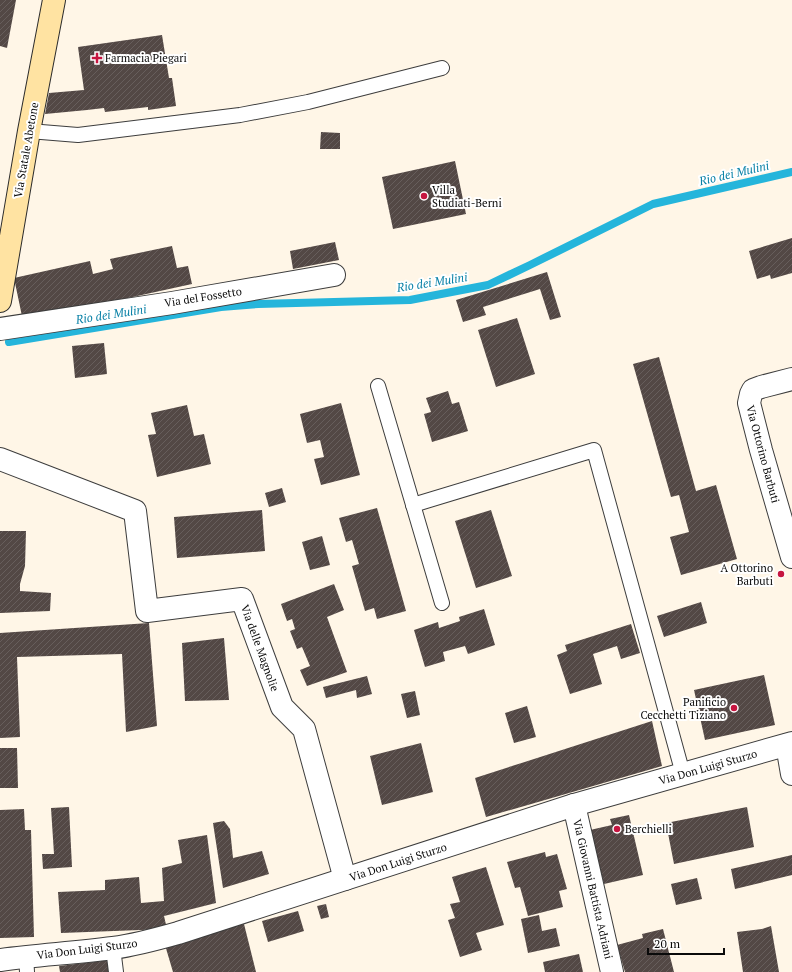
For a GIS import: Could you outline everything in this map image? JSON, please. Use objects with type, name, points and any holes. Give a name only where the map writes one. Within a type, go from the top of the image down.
[{"type":"main road","name":"Via Statale Abetone","points":[[0,297],[54,0]]},
{"type":"street","name":"Via del Fossetto","points":[[0,329],[172,303],[334,275]]},
{"type":"street","name":"Via Ottorino Barbuti","points":[[792,379],[753,390],[749,403],[760,450],[792,557]]},
{"type":"street","name":"Via delle Magnolie","points":[[0,459],[135,511],[146,611],[242,599],[282,707],[304,729],[345,879]]},
{"type":"street","name":"Via Don Luigi Sturzo","points":[[0,960],[27,964],[143,942],[178,933],[574,805],[789,744]]},
{"type":"street","points":[[789,744],[792,774]]},
{"type":"street","name":"Via Giovanni Battista Adriani","points":[[574,805],[612,972]]},
{"type":"lane","points":[[29,131],[78,135],[240,115],[308,102],[442,68]]},
{"type":"lane","points":[[378,386],[442,603]]},
{"type":"lane","points":[[413,505],[594,450],[683,774]]},
{"type":"lane","points":[[113,948],[116,972]]},
{"type":"building","points":[[0,0],[16,0],[7,48],[0,46]]},
{"type":"building","points":[[162,35],[169,78],[172,78],[176,106],[148,110],[148,107],[105,112],[104,108],[45,114],[49,93],[84,90],[78,47]]},
{"type":"building","points":[[321,132],[340,133],[340,149],[320,149]]},
{"type":"building","name":"Villa Studiati-Berni","points":[[455,161],[466,214],[393,229],[382,177]]},
{"type":"building","points":[[792,238],[792,273],[771,279],[770,275],[757,279],[749,251]]},
{"type":"building","points":[[335,242],[339,260],[293,269],[290,251]]},
{"type":"building","points":[[172,246],[177,268],[188,266],[192,284],[23,321],[14,278],[90,261],[93,274],[113,269],[110,259]]},
{"type":"building","points":[[547,272],[561,317],[550,320],[540,289],[483,307],[486,315],[463,322],[456,300]]},
{"type":"building","points":[[517,318],[535,374],[496,387],[478,330]]},
{"type":"building","points":[[104,343],[107,374],[75,378],[72,346]]},
{"type":"building","points":[[659,357],[696,491],[716,485],[737,559],[681,575],[670,537],[689,532],[679,495],[671,497],[633,364]]},
{"type":"building","points":[[448,391],[452,404],[459,402],[468,431],[432,442],[424,414],[431,412],[426,398]]},
{"type":"building","points":[[341,403],[360,475],[321,485],[314,459],[324,457],[320,440],[307,443],[300,414]]},
{"type":"building","points":[[187,405],[194,436],[204,434],[211,464],[157,477],[148,435],[156,434],[151,413]]},
{"type":"building","points":[[282,488],[286,502],[269,507],[265,493]]},
{"type":"building","points":[[377,508],[406,611],[377,619],[374,608],[365,611],[352,566],[359,564],[352,540],[346,542],[339,518]]},
{"type":"building","points":[[262,510],[265,551],[177,558],[174,517]]},
{"type":"building","points":[[491,510],[512,576],[476,588],[455,521]]},
{"type":"building","points":[[0,531],[26,531],[25,566],[20,584],[20,591],[51,593],[50,611],[0,613]]},
{"type":"building","points":[[322,536],[330,565],[310,570],[302,542]]},
{"type":"building","points":[[334,584],[344,610],[327,617],[347,672],[307,686],[300,670],[310,666],[302,647],[297,649],[290,631],[295,629],[292,619],[287,621],[281,604]]},
{"type":"building","points":[[701,602],[707,623],[664,637],[657,616]]},
{"type":"building","points":[[484,609],[495,645],[468,654],[465,646],[443,652],[445,661],[425,667],[414,630],[438,622],[439,628],[460,621],[459,617]]},
{"type":"building","points":[[149,623],[157,726],[126,732],[122,654],[17,657],[20,737],[0,738],[0,633]]},
{"type":"building","points":[[631,624],[640,653],[621,659],[617,646],[593,654],[602,684],[570,694],[557,655],[567,651],[565,645]]},
{"type":"building","points":[[224,638],[229,700],[185,701],[182,643]]},
{"type":"building","name":"Panificio Cecchetti Tiziano","points":[[764,675],[775,725],[705,740],[694,690]]},
{"type":"building","points":[[367,676],[372,694],[357,698],[356,690],[326,698],[323,687]]},
{"type":"building","points":[[415,691],[420,715],[407,718],[401,694]]},
{"type":"building","points":[[527,706],[536,737],[514,743],[505,713]]},
{"type":"building","points":[[652,721],[662,766],[486,817],[475,778]]},
{"type":"building","points":[[421,743],[433,792],[382,805],[370,756]]},
{"type":"building","points":[[0,748],[17,748],[18,788],[0,788]]},
{"type":"building","points":[[69,807],[72,867],[43,869],[42,854],[54,854],[51,808]]},
{"type":"building","points":[[747,807],[754,847],[674,864],[666,823]]},
{"type":"building","points":[[24,809],[25,830],[31,830],[34,937],[0,938],[0,810]]},
{"type":"building","points":[[629,815],[643,875],[604,884],[590,830],[612,825],[610,819]]},
{"type":"building","points":[[224,821],[230,829],[233,858],[262,851],[269,874],[223,888],[213,823]]},
{"type":"building","points":[[207,835],[216,903],[164,916],[167,929],[61,933],[58,892],[105,890],[105,880],[139,877],[141,903],[164,901],[162,868],[182,863],[178,840]]},
{"type":"building","points":[[545,852],[546,857],[557,854],[567,889],[559,891],[563,907],[528,916],[520,887],[515,888],[507,862]]},
{"type":"building","points":[[792,855],[792,875],[735,889],[731,869]]},
{"type":"building","points":[[486,867],[504,925],[476,933],[482,950],[460,957],[448,920],[455,918],[450,904],[460,902],[452,877]]},
{"type":"building","points":[[697,878],[702,899],[676,905],[671,884]]},
{"type":"building","points":[[326,904],[329,917],[321,919],[317,906]]},
{"type":"building","points":[[298,911],[304,931],[268,942],[262,921]]},
{"type":"building","points":[[539,915],[542,931],[556,928],[560,946],[528,953],[521,919]]},
{"type":"building","points":[[244,924],[256,972],[173,972],[165,945]]},
{"type":"building","points":[[771,926],[779,972],[743,972],[737,932],[762,929]]},
{"type":"building","points":[[663,929],[674,972],[625,972],[617,945],[643,938],[642,934]]},
{"type":"building","points":[[579,954],[583,972],[545,972],[543,962]]},
{"type":"building","points":[[110,960],[111,972],[60,972],[59,966]]},
{"type":"waterway","name":"Rio dei Mulini","points":[[9,342],[221,307],[258,304],[410,300],[488,285],[653,204],[792,172]]},
{"type":"place","name":"Farmacia Piegari","points":[[97,58]]},
{"type":"place","name":"Villa Studiati-Berni","points":[[424,196]]},
{"type":"place","name":"A Ottorino Barbuti","points":[[781,574]]},
{"type":"place","name":"Panificio Cecchetti Tiziano","points":[[734,708]]},
{"type":"place","name":"Berchielli","points":[[617,829]]}]
